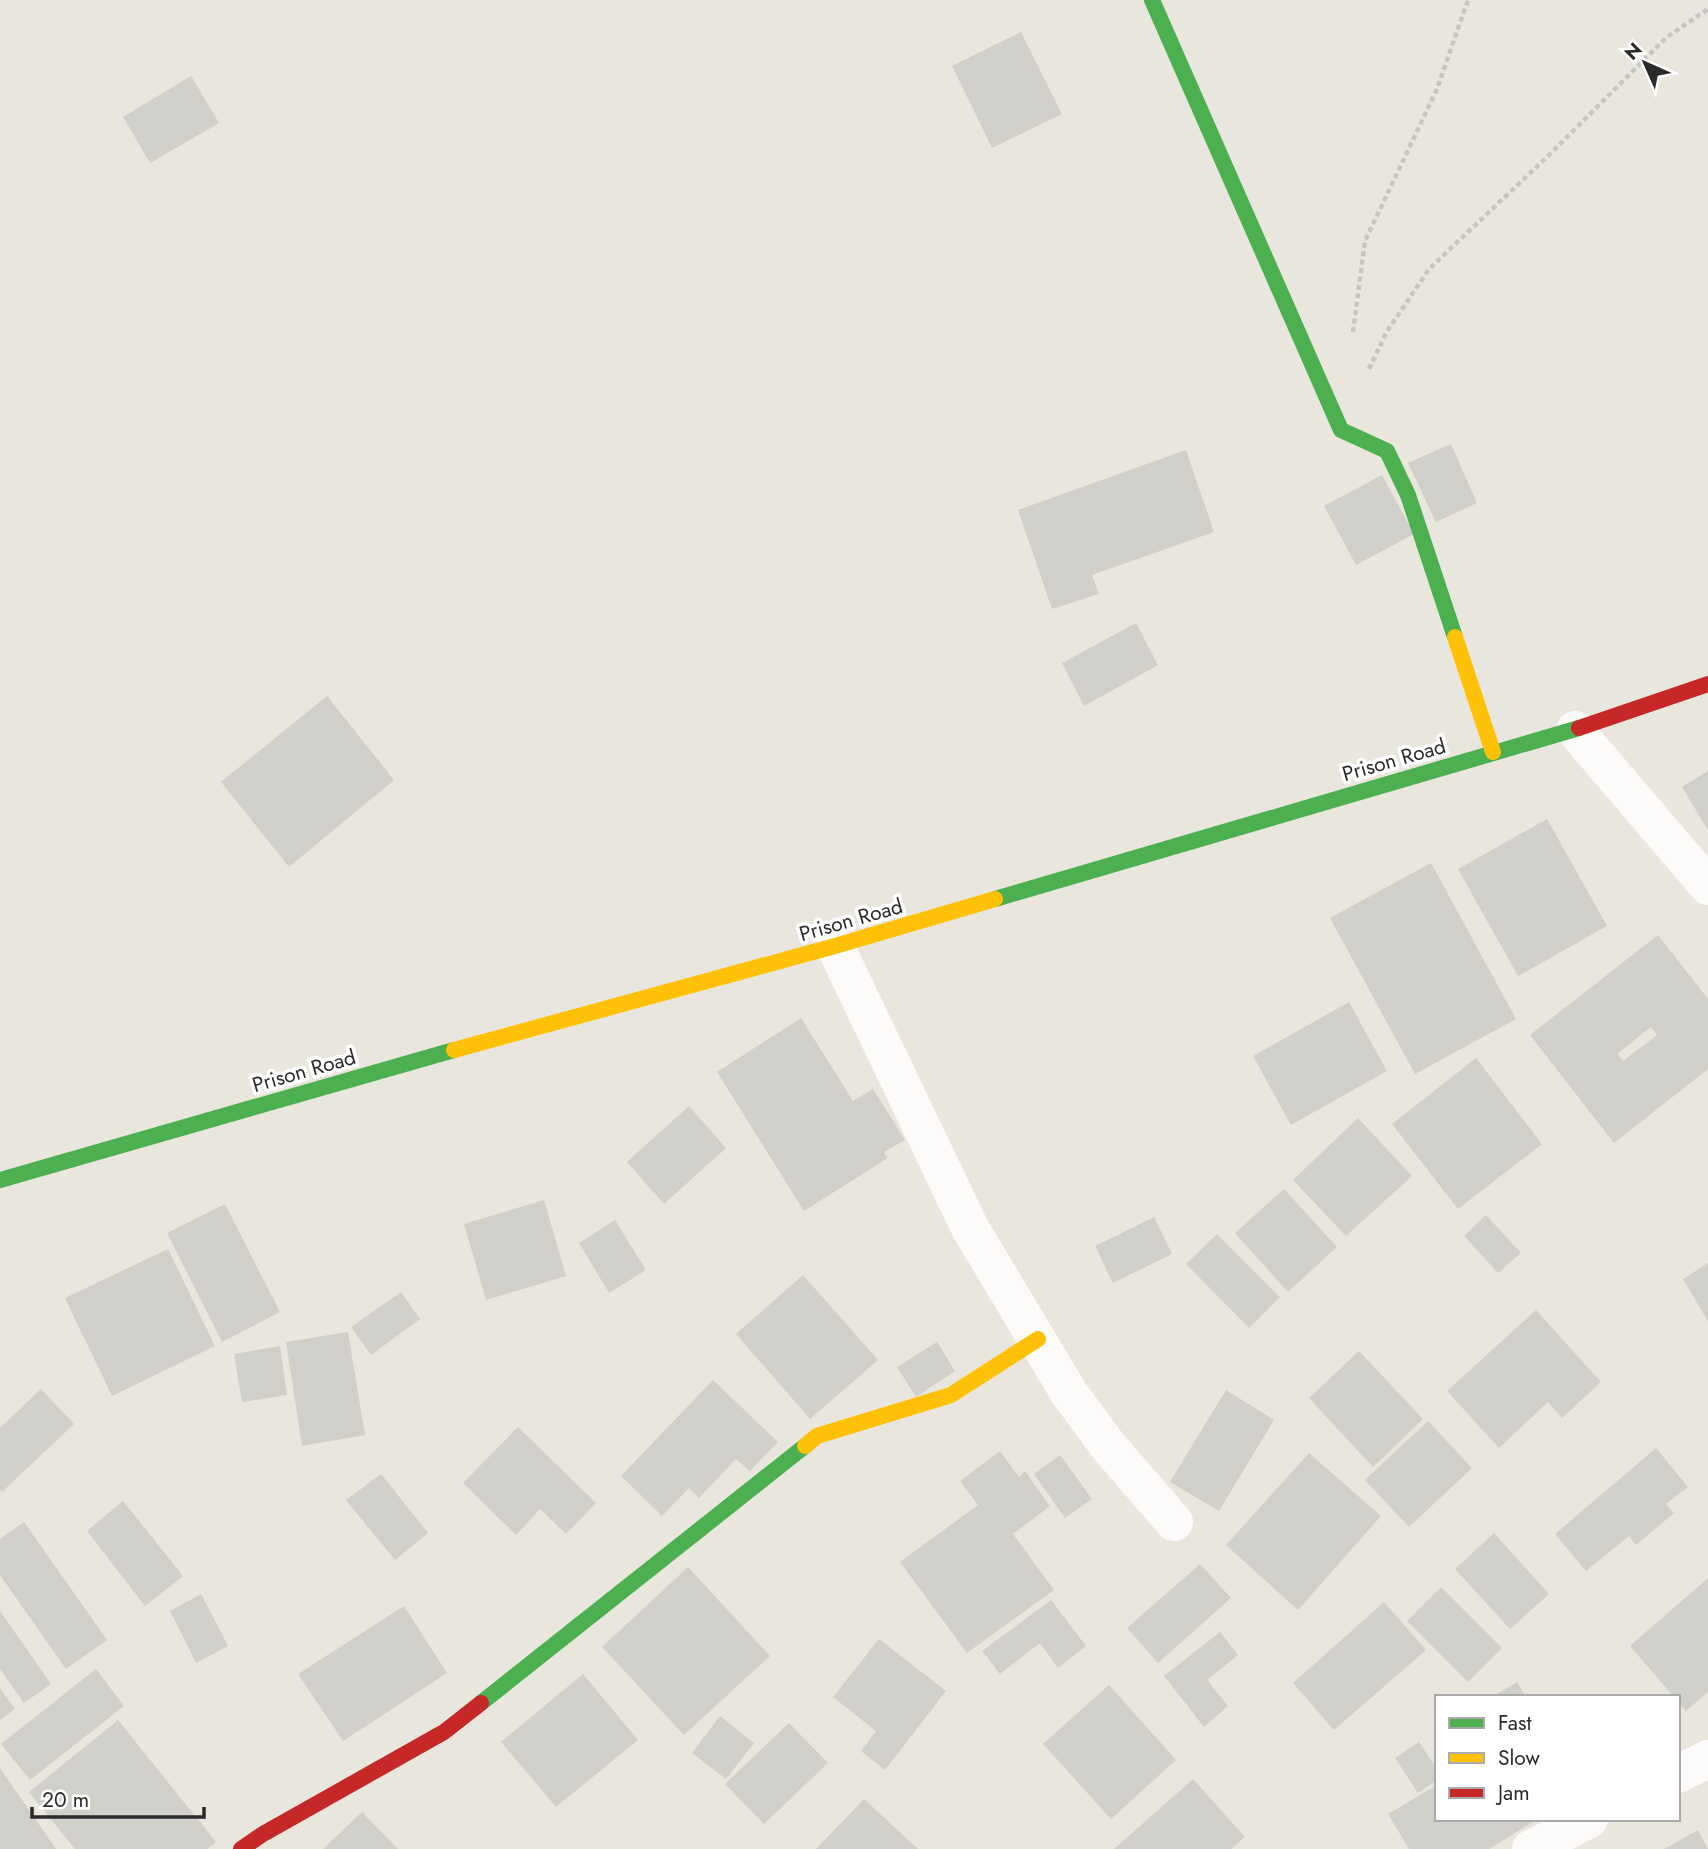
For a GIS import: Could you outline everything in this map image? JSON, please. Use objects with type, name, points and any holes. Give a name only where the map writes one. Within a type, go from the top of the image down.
[{"type":"street","points":[[1152,0],[1341,430],[1387,451],[1402,484],[1493,752]]},
{"type":"street","name":"Prison Road","points":[[0,1180],[433,1056],[835,946],[1493,752],[1576,730],[1708,684]]},
{"type":"street","points":[[1576,730],[1708,886]]},
{"type":"street","points":[[835,946],[970,1228],[1069,1394],[1109,1447],[1174,1522]]},
{"type":"street","points":[[240,1849],[263,1833],[444,1732],[817,1436],[950,1395],[1038,1339]]},
{"type":"street","points":[[1680,1773],[1708,1759]]},
{"type":"street","points":[[1531,1849],[1585,1821]]},
{"type":"path","points":[[1353,335],[1364,241],[1437,89],[1468,0]]},
{"type":"path","points":[[1341,430],[1386,333],[1429,269],[1548,156],[1667,37],[1708,9]]},
{"type":"building","points":[[1021,32],[1062,114],[992,148],[952,66]]},
{"type":"building","points":[[191,76],[219,123],[150,163],[123,117]]},
{"type":"building","points":[[1451,444],[1477,503],[1436,522],[1408,463]]},
{"type":"building","points":[[1186,450],[1214,532],[1092,575],[1099,594],[1052,609],[1018,510]]},
{"type":"building","points":[[1382,475],[1414,534],[1356,565],[1324,506]]},
{"type":"building","points":[[1136,623],[1158,665],[1084,706],[1062,663]]},
{"type":"building","points":[[327,696],[394,780],[289,867],[221,782]]},
{"type":"building","points":[[1708,771],[1708,830],[1682,787]]},
{"type":"building","points":[[1547,819],[1607,926],[1518,976],[1458,869]]},
{"type":"building","points":[[1431,863],[1516,1019],[1415,1074],[1330,918]]},
{"type":"building","points":[[1658,935],[1708,999],[1708,1069],[1614,1143],[1530,1035]],"holes":[[[1651,1027],[1657,1035],[1623,1061],[1617,1054]]]},
{"type":"building","points":[[1349,1002],[1387,1071],[1291,1125],[1253,1056]]},
{"type":"building","points":[[801,1018],[853,1101],[873,1089],[905,1140],[884,1152],[888,1158],[804,1211],[717,1072]]},
{"type":"building","points":[[1476,1058],[1542,1144],[1458,1209],[1392,1124]]},
{"type":"building","points":[[689,1106],[726,1148],[664,1204],[627,1162]]},
{"type":"building","points":[[1358,1118],[1412,1176],[1346,1236],[1293,1180]]},
{"type":"building","points":[[1284,1189],[1337,1247],[1288,1292],[1235,1233]]},
{"type":"building","points":[[544,1200],[566,1276],[486,1300],[464,1224]]},
{"type":"building","points":[[225,1204],[280,1312],[222,1342],[167,1233]]},
{"type":"building","points":[[1486,1215],[1521,1253],[1498,1273],[1464,1236]]},
{"type":"building","points":[[1154,1217],[1172,1254],[1113,1283],[1095,1246]]},
{"type":"building","points":[[615,1220],[646,1270],[609,1293],[579,1243]]},
{"type":"building","points":[[1217,1234],[1280,1297],[1249,1328],[1186,1264]]},
{"type":"building","points":[[168,1249],[215,1346],[112,1396],[65,1298]]},
{"type":"building","points":[[1708,1263],[1708,1321],[1683,1279]]},
{"type":"building","points":[[803,1275],[878,1360],[810,1419],[736,1334]]},
{"type":"building","points":[[401,1292],[420,1319],[371,1355],[351,1327]]},
{"type":"building","points":[[1536,1310],[1601,1382],[1562,1418],[1548,1402],[1499,1448],[1447,1391]]},
{"type":"building","points":[[348,1332],[365,1435],[302,1446],[286,1342]]},
{"type":"building","points":[[937,1342],[955,1371],[916,1397],[897,1367]]},
{"type":"building","points":[[280,1346],[287,1395],[242,1402],[234,1354]]},
{"type":"building","points":[[1359,1351],[1423,1419],[1373,1467],[1309,1398]]},
{"type":"building","points":[[713,1380],[778,1442],[750,1471],[736,1459],[699,1498],[689,1488],[662,1516],[621,1476]]},
{"type":"building","points":[[41,1389],[74,1424],[2,1492],[0,1428]]},
{"type":"building","points":[[1226,1390],[1274,1420],[1219,1511],[1170,1482]]},
{"type":"building","points":[[1428,1421],[1472,1468],[1409,1527],[1365,1480]]},
{"type":"building","points":[[518,1427],[596,1503],[566,1534],[540,1509],[516,1535],[463,1483]]},
{"type":"building","points":[[1656,1448],[1688,1487],[1666,1504],[1674,1513],[1636,1545],[1629,1536],[1586,1571],[1555,1534]]},
{"type":"building","points":[[1000,1451],[1019,1477],[1025,1471],[1050,1506],[1013,1534],[1054,1590],[967,1653],[900,1562],[978,1505],[960,1481]]},
{"type":"building","points":[[1309,1453],[1381,1516],[1298,1610],[1226,1545]]},
{"type":"building","points":[[1060,1455],[1092,1499],[1065,1518],[1034,1474]]},
{"type":"building","points":[[381,1474],[428,1533],[395,1560],[346,1500]]},
{"type":"building","points":[[123,1501],[183,1576],[145,1606],[87,1531]]},
{"type":"building","points":[[24,1522],[107,1640],[66,1669],[0,1575],[0,1539]]},
{"type":"building","points":[[1494,1533],[1549,1594],[1510,1629],[1455,1569]]},
{"type":"building","points":[[1200,1564],[1231,1598],[1158,1663],[1127,1628]]},
{"type":"building","points":[[688,1567],[770,1656],[684,1735],[602,1647]]},
{"type":"building","points":[[1708,1578],[1708,1692],[1686,1711],[1680,1704],[1680,1695],[1672,1695],[1630,1646]]},
{"type":"building","points":[[1441,1587],[1502,1648],[1468,1682],[1407,1621]]},
{"type":"building","points":[[201,1594],[228,1646],[196,1663],[170,1611]]},
{"type":"building","points":[[1051,1600],[1086,1646],[1058,1668],[1040,1643],[1000,1674],[982,1651]]},
{"type":"building","points":[[1384,1602],[1426,1650],[1334,1730],[1293,1683]]},
{"type":"building","points":[[404,1606],[447,1673],[343,1741],[298,1674]]},
{"type":"building","points":[[0,1611],[51,1684],[24,1703],[0,1669]]},
{"type":"building","points":[[1220,1632],[1238,1655],[1207,1680],[1228,1706],[1204,1727],[1164,1676]]},
{"type":"building","points":[[879,1639],[946,1691],[885,1770],[861,1751],[876,1731],[833,1697]]},
{"type":"building","points":[[96,1669],[124,1706],[30,1780],[1,1744]]},
{"type":"building","points":[[583,1674],[638,1740],[556,1807],[501,1742]]},
{"type":"building","points":[[1517,1682],[1525,1695],[1495,1695]]},
{"type":"building","points":[[1109,1685],[1176,1760],[1111,1819],[1043,1744]]},
{"type":"building","points":[[0,1688],[15,1709],[0,1720]]},
{"type":"building","points":[[720,1716],[754,1743],[726,1779],[692,1753]]},
{"type":"building","points":[[118,1720],[216,1842],[207,1849],[75,1849],[29,1792]]},
{"type":"building","points":[[789,1723],[828,1763],[764,1824],[725,1784]]},
{"type":"building","points":[[1419,1742],[1435,1766],[1435,1781],[1418,1793],[1395,1758]]},
{"type":"building","points":[[0,1768],[56,1849],[0,1849]]},
{"type":"building","points":[[1193,1779],[1245,1837],[1231,1849],[1114,1849]]},
{"type":"building","points":[[1435,1786],[1435,1821],[1535,1821],[1489,1849],[1409,1849],[1388,1814]]},
{"type":"building","points":[[864,1799],[918,1849],[816,1849]]},
{"type":"building","points":[[362,1812],[398,1849],[323,1849]]},
{"type":"building","points":[[1698,1830],[1708,1849],[1664,1849]]},
{"type":"traffic: fast","points":[[1152,0],[1341,430],[1387,451],[1408,495],[1455,637]]},
{"type":"traffic: fast","points":[[995,899],[1579,728]]},
{"type":"traffic: fast","points":[[0,1180],[454,1050]]},
{"type":"traffic: fast","points":[[481,1703],[805,1446]]},
{"type":"traffic: slow","points":[[1455,637],[1493,752]]},
{"type":"traffic: slow","points":[[454,1050],[835,946],[995,899]]},
{"type":"traffic: slow","points":[[805,1446],[817,1436],[951,1395],[1038,1339]]},
{"type":"traffic: jam","points":[[1579,728],[1708,684]]},
{"type":"traffic: jam","points":[[241,1849],[444,1732],[481,1703]]}]
